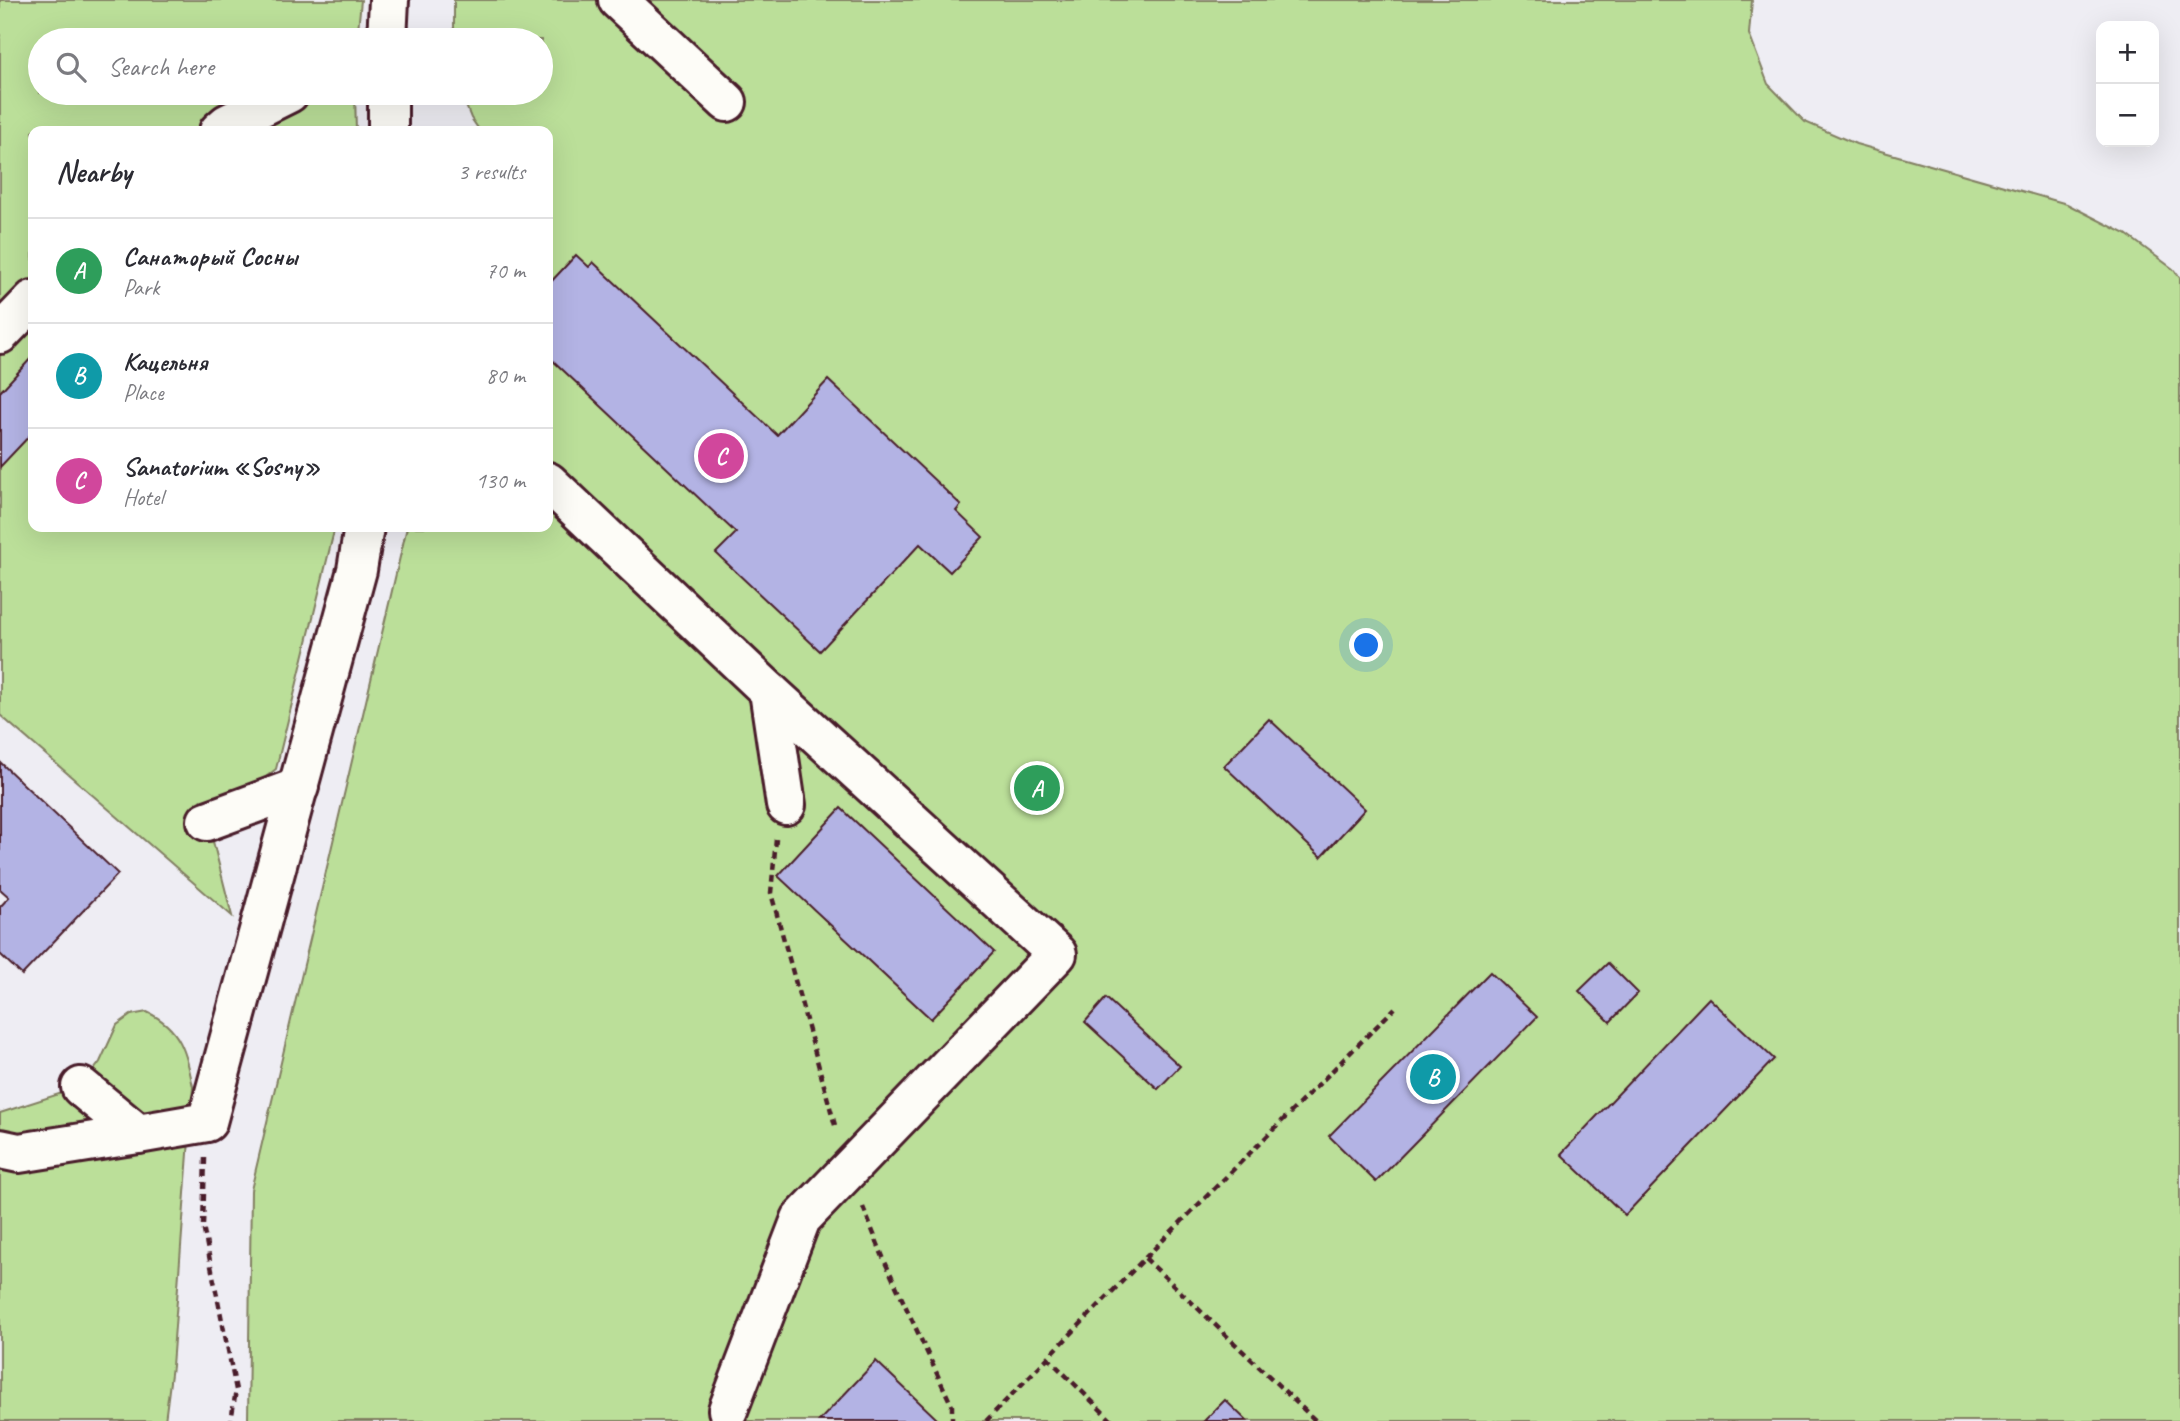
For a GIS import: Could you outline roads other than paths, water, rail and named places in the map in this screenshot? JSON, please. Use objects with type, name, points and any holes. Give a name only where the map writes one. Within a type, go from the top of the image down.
[{"type":"street","points":[[388,28],[389,0]]},
{"type":"street","points":[[618,0],[727,102]]},
{"type":"street","points":[[225,126],[265,105]]},
{"type":"street","points":[[387,105],[388,126]]},
{"type":"street","points":[[0,334],[28,305]]},
{"type":"street","points":[[553,487],[769,691],[1058,954],[801,1219],[728,1410]]},
{"type":"street","points":[[0,1149],[19,1153],[207,1122],[357,570],[363,532]]},
{"type":"street","points":[[769,691],[786,805]]},
{"type":"street","points":[[207,821],[299,787]]},
{"type":"street","points":[[81,1087],[138,1135]]},
{"type":"place","name":"Sanatorium «Sosny»","points":[[721,456]]},
{"type":"place","name":"Санаторый Сосны","points":[[1037,788]]},
{"type":"place","name":"Кацельня","points":[[1433,1077]]}]
